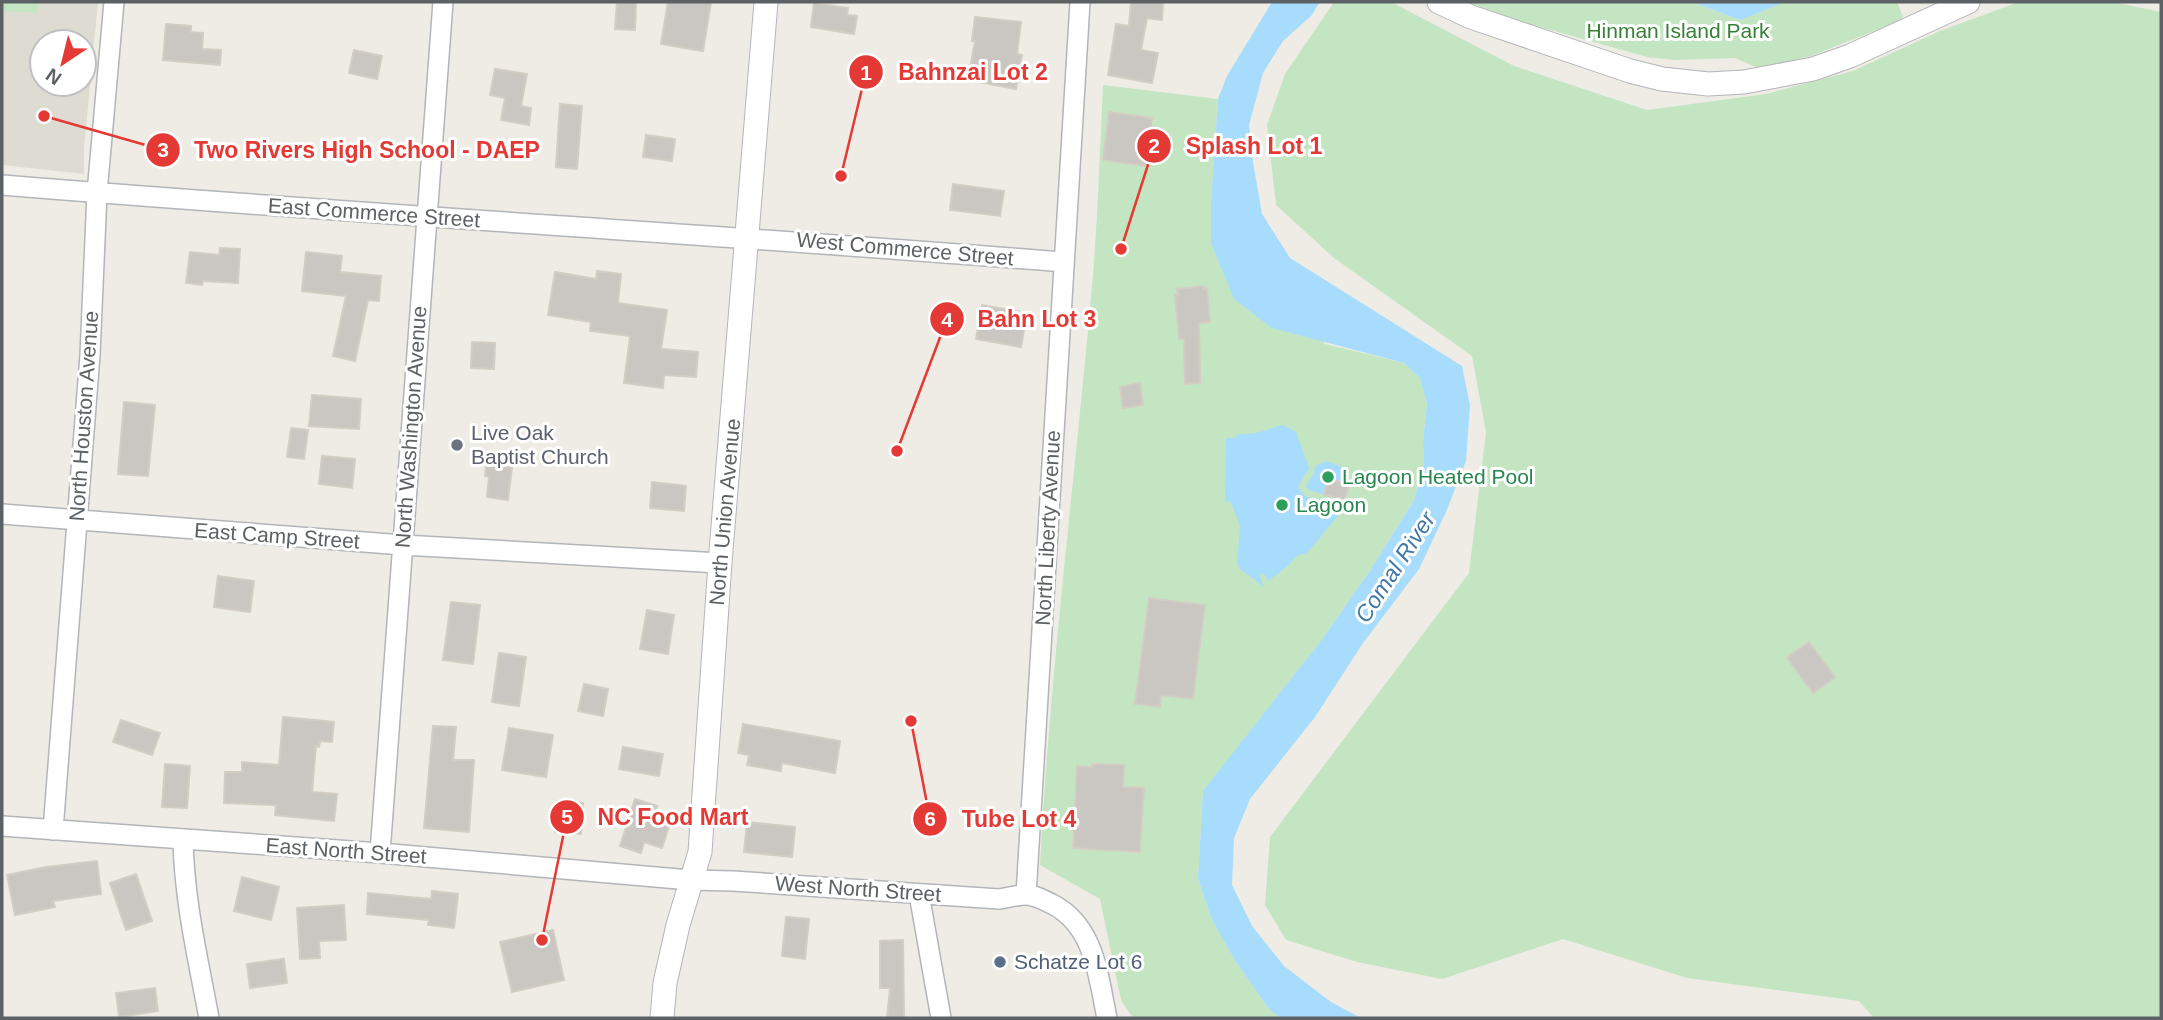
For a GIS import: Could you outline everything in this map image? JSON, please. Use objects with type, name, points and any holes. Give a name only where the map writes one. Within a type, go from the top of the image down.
[{"type":"street","name":"North Houston Avenue","points":[[53,830],[89,355],[97,192],[114,2]]},
{"type":"street","name":"North Washington Avenue","points":[[380,853],[443,2]]},
{"type":"street","name":"North Union Avenue","points":[[662,1018],[665,984],[690,880],[700,852],[720,563],[766,2]]},
{"type":"street","name":"North Liberty Avenue","points":[[1026,895],[1080,2]]},
{"type":"street","points":[[1439,2],[1471,18],[1630,71],[1662,79],[1707,84],[1744,82],[1813,69],[1850,56],[1968,2]]},
{"type":"street","name":"East Commerce Street","points":[[2,185],[426,217],[746,237]]},
{"type":"street","name":"West Commerce Street","points":[[746,237],[1063,262]]},
{"type":"street","name":"East Camp Street","points":[[2,514],[403,545],[720,563]]},
{"type":"street","name":"East North Street","points":[[2,826],[380,853],[690,880]]},
{"type":"street","points":[[183,839],[184,873],[190,915],[209,1018]]},
{"type":"street","name":"West North Street","points":[[690,880],[999,899],[1026,895]]},
{"type":"street","points":[[919,894],[942,1018]]},
{"type":"street","points":[[1026,895],[1060,908],[1075,920],[1084,933],[1097,970],[1107,1018]]},
{"type":"shaded area","points":[[2,2],[98,2],[96,28],[28,28],[28,98],[89,98],[84,174],[2,165]]},
{"type":"green space","points":[[2,2],[39,2],[38,13],[2,11]]},
{"type":"green space","points":[[1334,2],[1391,2],[1514,66],[1647,110],[1766,94],[1853,71],[1940,31],[2016,3],[2113,2],[2161,12],[2161,1018],[1874,1018],[1859,1001],[1687,978],[1563,939],[1442,979],[1357,962],[1286,940],[1265,905],[1270,837],[1469,573],[1486,432],[1472,356],[1334,258],[1276,205],[1267,125],[1285,74]]},
{"type":"green space","name":"Hinman Island Park","points":[[1459,2],[1692,2],[1740,20],[1785,2],[1897,2],[1903,17],[1899,21],[1811,56],[1758,68],[1735,58],[1675,60],[1647,57]]},
{"type":"green space","points":[[1103,85],[1218,99],[1211,202],[1325,344],[1404,363],[1420,378],[1427,404],[1423,441],[1424,468],[1413,502],[1323,638],[1203,792],[1198,879],[1212,920],[1234,959],[1268,1008],[1280,1018],[1133,1018],[1121,1000],[1100,899],[1040,865],[1057,644],[1093,275]]},
{"type":"water","name":"Comal River","points":[[1272,2],[1320,2],[1311,16],[1283,41],[1263,73],[1249,125],[1262,214],[1290,258],[1462,366],[1470,405],[1466,461],[1419,569],[1363,643],[1315,717],[1250,799],[1234,838],[1232,885],[1252,926],[1284,966],[1331,1002],[1361,1018],[1280,1018],[1268,1008],[1234,959],[1212,920],[1198,879],[1203,791],[1323,638],[1371,569],[1413,502],[1424,468],[1423,441],[1427,404],[1420,378],[1404,363],[1272,328],[1234,299],[1211,243],[1218,99],[1227,76]]},
{"type":"water","points":[[1692,2],[1785,2],[1740,20]]},
{"type":"water","name":"Lagoon","points":[[1283,425],[1296,432],[1309,468],[1298,487],[1306,497],[1329,501],[1341,512],[1307,553],[1298,555],[1269,581],[1263,573],[1259,575],[1264,587],[1240,569],[1237,563],[1240,527],[1231,502],[1225,501],[1226,438]]},
{"type":"water","name":"Lagoon Heated Pool","points":[[1326,461],[1342,467],[1345,474],[1343,482],[1329,481],[1323,494],[1308,490],[1306,486],[1315,466]]},
{"type":"building","points":[[617,2],[636,3],[635,30],[615,29]]},
{"type":"building","points":[[668,2],[711,2],[703,51],[661,44]]},
{"type":"building","points":[[1131,2],[1163,2],[1162,20],[1147,18],[1141,50],[1158,53],[1152,83],[1108,75],[1116,24],[1129,26]]},
{"type":"building","points":[[814,3],[848,8],[847,15],[857,16],[854,34],[811,27]]},
{"type":"building","points":[[975,17],[1021,22],[1017,54],[1022,55],[1016,89],[968,80],[975,41],[972,41]]},
{"type":"building","points":[[166,24],[191,26],[191,32],[203,33],[202,49],[221,50],[220,65],[163,60]]},
{"type":"building","points":[[354,50],[382,56],[377,79],[349,73]]},
{"type":"building","points":[[495,69],[527,74],[521,106],[531,108],[529,125],[501,120],[505,98],[490,95]]},
{"type":"building","points":[[560,104],[582,106],[577,169],[556,167]]},
{"type":"building","points":[[1109,112],[1152,118],[1147,166],[1103,160]]},
{"type":"building","points":[[646,135],[675,139],[672,161],[643,157]]},
{"type":"building","points":[[953,184],[1004,191],[1000,216],[950,210]]},
{"type":"building","points":[[220,248],[240,249],[238,283],[186,283],[190,252],[219,255]]},
{"type":"building","points":[[306,252],[342,256],[340,272],[381,276],[379,301],[368,300],[355,361],[333,356],[346,296],[302,291]]},
{"type":"building","points":[[597,271],[621,274],[618,303],[667,310],[661,349],[698,352],[696,377],[664,375],[663,388],[624,383],[630,336],[590,331],[591,322],[548,315],[555,272],[596,279]]},
{"type":"building","points":[[1204,286],[1204,289],[1207,288],[1210,322],[1199,323],[1200,383],[1185,384],[1184,339],[1179,339],[1175,295],[1178,295],[1177,289]]},
{"type":"building","points":[[982,305],[1027,313],[1021,347],[976,339]]},
{"type":"building","points":[[472,342],[495,343],[494,369],[471,368]]},
{"type":"building","points":[[1140,383],[1143,405],[1123,408],[1120,387]]},
{"type":"building","points":[[312,395],[361,399],[359,429],[309,426]]},
{"type":"building","points":[[124,402],[155,405],[148,476],[118,474]]},
{"type":"building","points":[[291,428],[308,430],[304,459],[287,457]]},
{"type":"building","points":[[322,456],[355,459],[352,488],[319,484]]},
{"type":"building","points":[[487,456],[513,459],[508,500],[487,497]]},
{"type":"building","points":[[1333,480],[1349,484],[1345,499],[1324,495],[1326,486]]},
{"type":"building","points":[[652,482],[686,486],[684,511],[650,508]]},
{"type":"building","points":[[218,576],[254,581],[250,612],[214,607]]},
{"type":"building","points":[[1149,598],[1205,605],[1193,699],[1161,695],[1160,707],[1135,704]]},
{"type":"building","points":[[451,602],[480,605],[473,664],[443,660]]},
{"type":"building","points":[[647,610],[674,615],[668,654],[640,649]]},
{"type":"building","points":[[1809,642],[1835,677],[1813,693],[1787,658]]},
{"type":"building","points":[[499,653],[526,657],[519,706],[492,702]]},
{"type":"building","points":[[584,684],[608,689],[603,716],[578,711]]},
{"type":"building","points":[[283,717],[334,722],[332,742],[320,741],[319,747],[316,746],[312,792],[337,794],[334,821],[275,815],[276,805],[224,803],[225,772],[242,772],[242,762],[279,765]]},
{"type":"building","points":[[121,720],[160,733],[152,755],[113,742]]},
{"type":"building","points":[[743,724],[840,741],[835,773],[782,763],[781,771],[747,765],[749,755],[738,753]]},
{"type":"building","points":[[433,726],[456,727],[453,760],[474,760],[469,832],[424,828]]},
{"type":"building","points":[[509,728],[553,735],[546,777],[502,770]]},
{"type":"building","points":[[623,747],[663,754],[659,776],[619,769]]},
{"type":"building","points":[[165,764],[190,766],[187,808],[162,807]]},
{"type":"building","points":[[1092,764],[1124,765],[1123,787],[1144,788],[1140,852],[1073,848],[1077,766],[1092,767]]},
{"type":"building","points":[[635,799],[657,806],[653,817],[670,823],[662,848],[644,842],[641,853],[620,846]]},
{"type":"building","points":[[557,801],[583,803],[581,834],[555,832]]},
{"type":"building","points":[[747,822],[795,827],[792,857],[744,852]]},
{"type":"building","points":[[97,861],[101,894],[53,901],[55,907],[15,915],[7,875]]},
{"type":"building","points":[[136,874],[152,921],[126,930],[110,883]]},
{"type":"building","points":[[242,877],[279,887],[271,920],[234,911]]},
{"type":"building","points":[[432,891],[458,894],[454,928],[428,925],[429,920],[367,914],[368,893],[431,899]]},
{"type":"building","points":[[344,905],[346,940],[319,941],[320,958],[300,959],[297,908]]},
{"type":"building","points":[[786,917],[809,919],[805,959],[782,956]]},
{"type":"building","points":[[553,930],[564,980],[512,992],[500,942]]},
{"type":"building","points":[[903,940],[904,1018],[887,1018],[890,988],[880,988],[880,941]]},
{"type":"building","points":[[284,959],[287,983],[250,988],[247,964]]},
{"type":"building","points":[[155,988],[158,1011],[119,1017],[116,993]]},
{"type":"place","name":"Two Rivers High School - DAEP","points":[[44,116]]},
{"type":"place","name":"Bahnzai Lot 2","points":[[841,176]]},
{"type":"place","name":"Splash Lot 1","points":[[1121,249]]},
{"type":"place","name":"Live Oak Baptist Church","points":[[457,445]]},
{"type":"place","name":"Bahn Lot 3","points":[[897,451]]},
{"type":"place","name":"Lagoon Heated Pool","points":[[1328,477]]},
{"type":"place","name":"Lagoon","points":[[1282,505]]},
{"type":"place","name":"Tube Lot 4","points":[[911,721]]},
{"type":"place","name":"NC Food Mart","points":[[542,940]]},
{"type":"place","name":"Schatze Lot 6","points":[[1000,962]]}]
